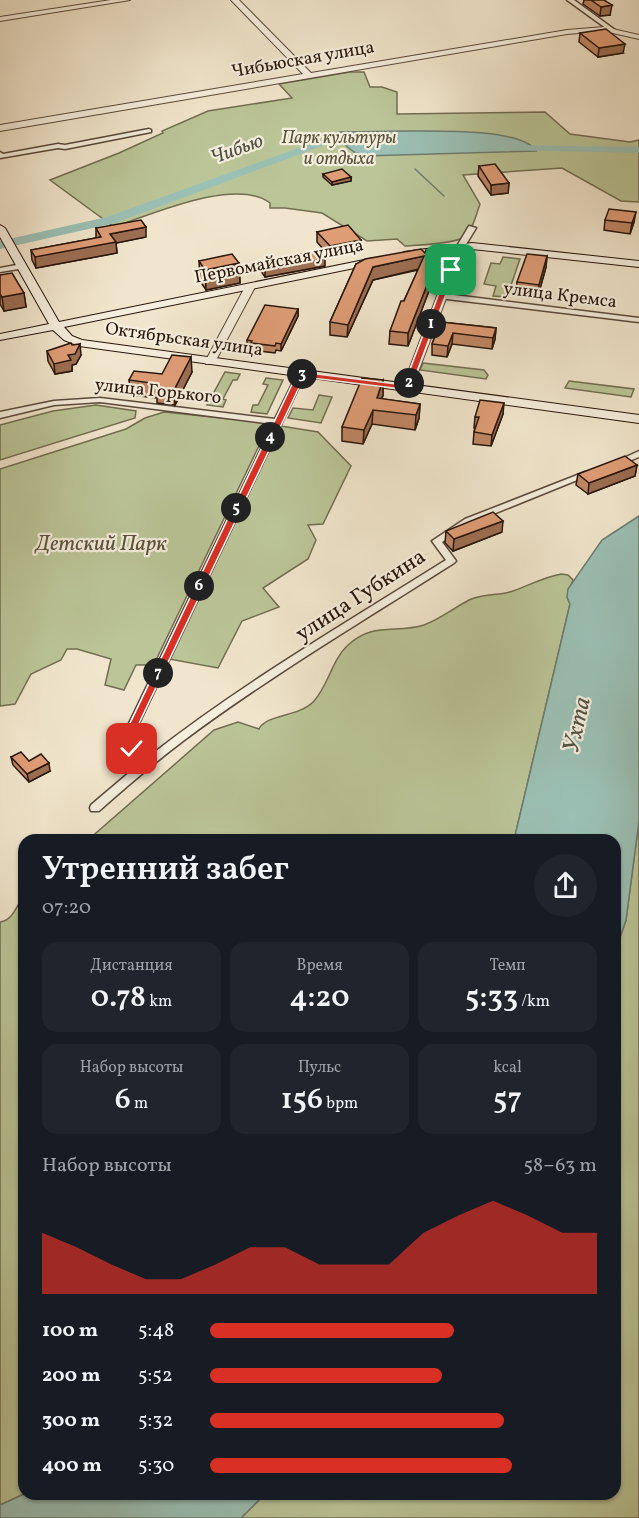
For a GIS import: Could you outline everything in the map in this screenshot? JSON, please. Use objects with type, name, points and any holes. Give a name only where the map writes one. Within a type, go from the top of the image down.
[{"type":"main road","name":"Октябрьская улица","points":[[1,230],[56,326],[68,338],[80,343],[639,419]]},
{"type":"main road","name":"Первомайская улица","points":[[0,337],[423,251],[461,246],[639,264]]},
{"type":"street","points":[[0,19],[126,0]]},
{"type":"street","points":[[235,0],[309,76]]},
{"type":"street","points":[[570,0],[612,30]]},
{"type":"street","name":"Чибьюская улица","points":[[0,128],[567,32],[612,30],[639,37]]},
{"type":"street","points":[[0,154],[1,156],[58,146],[65,147],[149,130]]},
{"type":"street","points":[[407,388],[454,263],[472,228]]},
{"type":"street","points":[[423,251],[445,256],[454,263]]},
{"type":"street","points":[[0,270],[22,266]]},
{"type":"street","points":[[210,362],[250,287]]},
{"type":"street","name":"улица Кремса","points":[[442,296],[639,320]]},
{"type":"street","points":[[150,759],[132,749],[127,738],[301,374]]},
{"type":"street","name":"улица Горького","points":[[0,415],[54,403],[100,400],[277,422]]},
{"type":"street","name":"улица Губкина","points":[[95,808],[150,759],[246,693],[451,561],[438,541],[468,521],[639,454]]},
{"type":"green space","name":"Парк культуры и отдыха","points":[[350,72],[364,72],[370,87],[382,87],[397,92],[397,114],[545,112],[570,134],[630,142],[639,140],[639,202],[621,201],[562,168],[463,175],[480,204],[474,222],[466,235],[451,242],[405,246],[397,239],[367,241],[322,213],[270,208],[270,203],[255,196],[237,194],[194,200],[114,227],[50,180],[119,153],[208,111],[292,98],[279,84]]},
{"type":"green space","points":[[503,257],[520,259],[507,297],[493,296],[496,286],[484,284],[491,263],[500,264]]},
{"type":"green space","points":[[423,363],[484,370],[488,375],[486,379],[420,370]]},
{"type":"green space","points":[[225,372],[240,374],[237,380],[233,380],[223,399],[226,400],[223,407],[207,405]]},
{"type":"green space","points":[[266,378],[283,380],[267,414],[251,412],[253,405],[258,405],[268,385],[263,384]]},
{"type":"green space","points":[[569,381],[634,389],[631,397],[565,388]]},
{"type":"green space","points":[[319,395],[332,397],[321,423],[288,418],[293,408],[313,410]]},
{"type":"green space","points":[[96,405],[136,411],[135,418],[0,460],[0,425],[53,411]]},
{"type":"green space","name":"Детский Парк","points":[[164,412],[260,422],[268,427],[156,660],[150,665],[136,665],[124,690],[105,685],[111,659],[77,649],[67,649],[61,660],[31,674],[15,704],[0,706],[0,469],[126,429],[145,418]]},
{"type":"green space","points":[[281,426],[318,432],[351,466],[323,524],[308,525],[316,540],[308,559],[263,588],[279,607],[242,621],[218,668],[169,659]]},
{"type":"green space","points":[[561,574],[568,575],[573,580],[567,597],[570,604],[515,834],[95,834],[214,730],[238,722],[259,729],[269,721],[308,706],[319,695],[337,658],[357,638],[375,631],[424,625],[474,598],[508,593]]},
{"type":"green space","points":[[639,821],[639,1518],[241,1518],[259,1500],[621,1500],[621,935],[626,920]]},
{"type":"green space","points":[[18,906],[18,1497],[0,1505],[0,922],[12,915]]},
{"type":"water","points":[[455,131],[496,135],[514,138],[528,144],[536,151],[364,156],[354,152],[340,141],[336,141],[331,134]]},
{"type":"water","name":"Ухта","points":[[639,516],[639,821],[626,920],[621,935],[621,834],[515,834],[570,604],[567,597],[568,589],[602,540]]},
{"type":"water","points":[[18,1497],[18,1500],[259,1500],[241,1518],[0,1518],[0,1505]]},
{"type":"building","points":[[591,0],[604,0],[612,5],[601,7]]},
{"type":"building","points":[[606,29],[625,44],[599,48],[580,33]]},
{"type":"building","points":[[495,164],[509,183],[491,185],[479,166]]},
{"type":"building","points":[[342,169],[351,177],[332,182],[323,174]]},
{"type":"building","points":[[609,209],[636,212],[632,223],[605,220]]},
{"type":"building","points":[[141,220],[146,227],[110,234],[116,242],[35,257],[31,250],[101,237],[96,228]]},
{"type":"building","points":[[348,225],[361,240],[330,246],[317,232]]},
{"type":"building","points":[[421,249],[425,253],[426,250],[439,255],[408,333],[390,331],[401,301],[404,301],[424,256],[373,267],[348,325],[330,322],[356,264],[365,259]]},
{"type":"building","points":[[319,251],[325,259],[265,270],[260,263],[295,255]]},
{"type":"building","points":[[232,254],[239,263],[205,270],[199,261]]},
{"type":"building","points":[[527,254],[547,256],[539,285],[517,282]]},
{"type":"building","points":[[12,273],[24,293],[2,297],[0,275]]},
{"type":"building","points":[[265,305],[298,309],[281,344],[276,343],[275,346],[251,343],[252,341],[247,340]]},
{"type":"building","points":[[441,322],[496,328],[493,338],[453,333],[448,346],[432,344]]},
{"type":"building","points":[[71,343],[72,345],[80,344],[75,354],[68,355],[71,360],[54,364],[47,351]]},
{"type":"building","points":[[172,355],[191,357],[174,390],[156,388],[158,384],[129,380],[134,371],[162,374]]},
{"type":"building","points":[[362,378],[383,380],[377,398],[420,404],[416,415],[373,410],[364,430],[342,427]]},
{"type":"building","points":[[480,400],[504,403],[492,435],[474,432],[479,417],[475,417]]},
{"type":"building","points":[[625,456],[637,465],[589,483],[578,474]]},
{"type":"building","points":[[493,512],[503,521],[454,539],[446,531]]},
{"type":"building","points":[[21,752],[29,761],[41,754],[49,763],[27,774],[11,757]]},
{"type":"waterway","name":"Чибью","points":[[0,245],[111,220],[332,139],[359,141]]},
{"type":"waterway","name":"Чибью","points":[[509,148],[639,150]]},
{"type":"waterway","points":[[415,169],[444,196]]},
{"type":"route","points":[[132,749],[127,738],[301,374],[407,388],[451,270]]}]
